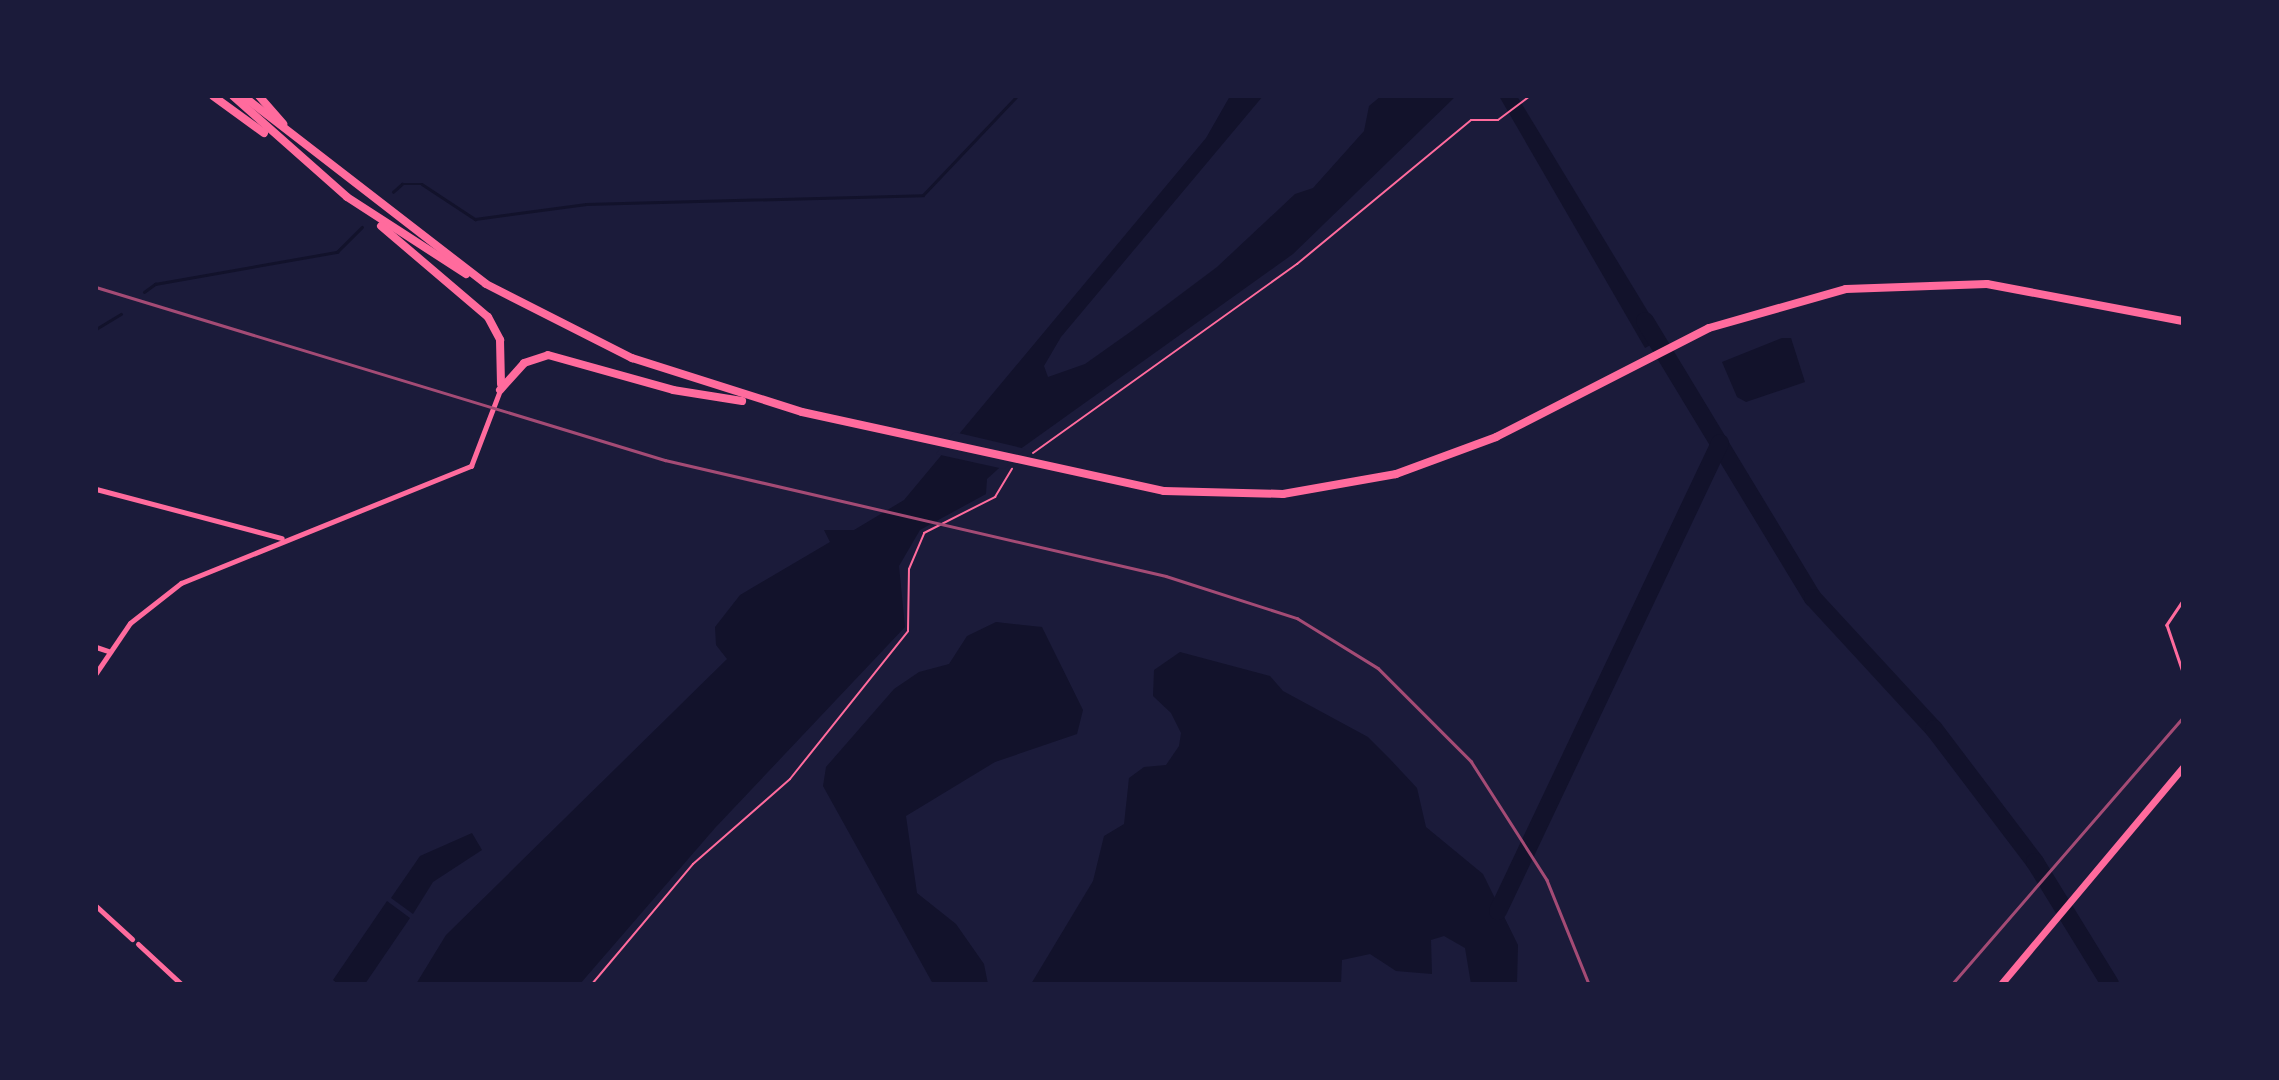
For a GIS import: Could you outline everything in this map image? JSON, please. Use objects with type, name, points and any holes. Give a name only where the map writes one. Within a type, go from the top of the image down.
[{"type":"main road","points":[[213,96],[294,154],[488,317],[501,347],[500,390]]},
{"type":"main road","points":[[233,96],[294,154]]},
{"type":"main road","points":[[243,96],[486,284]]},
{"type":"main road","points":[[259,96],[294,136]]},
{"type":"main road","points":[[347,197],[486,284],[632,358],[781,406],[920,440],[1047,468],[1217,495],[1356,484],[1474,447],[1687,338],[1815,295],[1922,281],[2026,288],[2183,321]]},
{"type":"main road","points":[[500,390],[524,363],[548,355],[673,390],[781,406]]},
{"type":"main road","points":[[2001,984],[2183,767]]},
{"type":"street","points":[[96,673],[108,651],[166,592],[282,538],[358,515],[471,466],[500,390]]},
{"type":"street","points":[[96,489],[282,538]]},
{"type":"street","points":[[96,647],[108,651]]},
{"type":"street","points":[[96,905],[132,939]]},
{"type":"street","points":[[138,944],[181,984]]},
{"type":"lane","points":[[2183,600],[2167,625],[2183,672]]},
{"type":"path","points":[[592,984],[693,864],[795,773],[908,631],[909,564],[927,530],[995,497],[1013,468],[1297,264],[1471,120],[1506,115],[1526,102],[1530,96]]},
{"type":"shaded area","points":[[1230,96],[1263,96],[1061,337],[1044,366],[1048,377],[1085,364],[1133,330],[1217,267],[1295,194],[1313,188],[1364,131],[1369,106],[1381,96],[1456,96],[1293,254],[1019,450],[987,479],[986,494],[920,530],[899,566],[905,627],[715,828],[580,984],[416,984],[446,935],[727,659],[716,645],[715,627],[740,595],[830,542],[824,530],[854,530],[904,500],[1206,138]]},
{"type":"shaded area","points":[[1499,96],[1517,96],[1664,338],[1645,348]]},
{"type":"shaded area","points":[[1782,338],[1791,338],[1805,382],[1746,402],[1737,397],[1722,362]]},
{"type":"shaded area","points":[[996,622],[1042,627],[1083,710],[1077,734],[995,762],[906,816],[917,893],[956,924],[984,964],[988,984],[933,984],[823,786],[826,767],[894,689],[919,672],[949,664],[967,636]]},
{"type":"shaded area","points":[[1180,652],[1270,676],[1283,691],[1368,737],[1417,788],[1426,827],[1483,874],[1518,945],[1517,984],[1471,984],[1465,948],[1444,936],[1431,940],[1432,974],[1396,971],[1370,954],[1342,960],[1341,984],[1031,984],[1093,881],[1104,836],[1124,824],[1129,778],[1144,767],[1166,765],[1179,746],[1181,733],[1171,713],[1153,696],[1154,670]]},
{"type":"shaded area","points":[[472,833],[482,850],[433,882],[413,914],[391,898],[420,856]]},
{"type":"shaded area","points":[[387,901],[410,918],[365,984],[338,984],[333,980]]},
{"type":"pier","points":[[954,432],[1026,449],[1004,469],[936,454]]},
{"type":"waterway","points":[[393,192],[402,184],[422,184],[475,219],[586,204],[923,195],[1017,96]]},
{"type":"waterway","points":[[144,292],[155,284],[337,252],[362,227]]},
{"type":"waterway","points":[[96,329],[121,314]]},
{"type":"waterway","points":[[1645,321],[1813,598],[1934,729],[2035,862],[2110,984]]},
{"type":"waterway","points":[[1498,911],[1720,443]]},
{"type":"railway","points":[[96,287],[665,460],[1166,576],[1297,618],[1378,668],[1471,761],[1547,880],[1589,984]]},
{"type":"railway","points":[[1952,984],[2183,717]]}]
